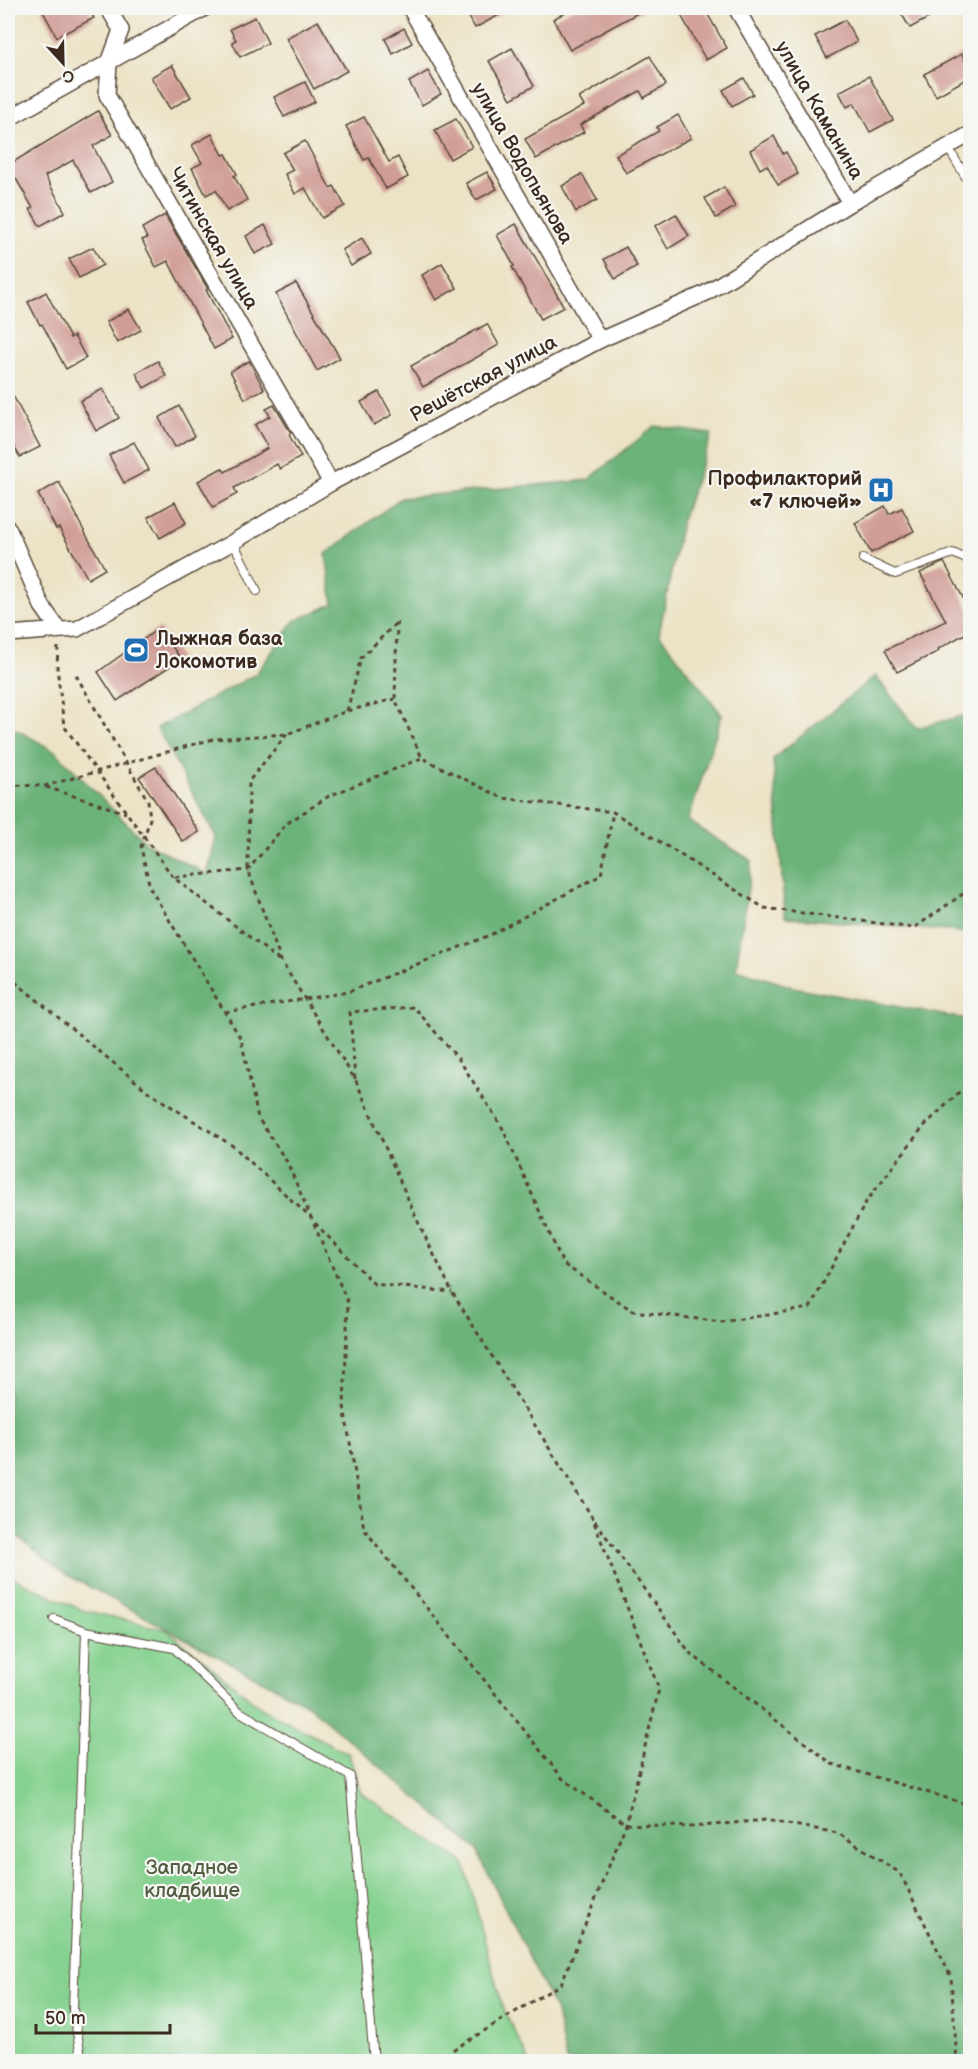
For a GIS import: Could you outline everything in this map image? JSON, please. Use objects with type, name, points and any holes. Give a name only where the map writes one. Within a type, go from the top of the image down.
[{"type":"street","name":"Читинская улица","points":[[108,8],[121,30],[109,63],[107,95],[331,483]]},
{"type":"street","points":[[8,118],[205,8]]},
{"type":"street","name":"улица Водопьянова","points":[[410,8],[600,340]]},
{"type":"street","name":"улица Каманина","points":[[736,8],[850,203]]},
{"type":"street","name":"Решётская улица","points":[[8,634],[77,629],[233,542],[331,483],[600,340],[706,293],[850,203],[970,134]]},
{"type":"street","points":[[8,528],[42,606],[59,630]]},
{"type":"lane","points":[[947,146],[970,184]]},
{"type":"lane","points":[[233,542],[257,591]]},
{"type":"lane","points":[[863,559],[895,574],[953,553],[970,561]]},
{"type":"lane","points":[[54,1619],[86,1631],[174,1648],[240,1712],[350,1776],[374,2061]]},
{"type":"lane","points":[[82,2061],[74,2009],[86,1631]]},
{"type":"path","points":[[347,711],[362,658],[397,622],[395,699],[422,758],[503,798],[613,812],[764,908],[914,928],[970,890]]},
{"type":"path","points":[[59,630],[57,667],[64,726],[173,877],[281,961]]},
{"type":"path","points":[[76,675],[148,801],[150,819],[141,847],[150,888],[241,1038],[258,1118],[287,1162],[348,1303],[344,1406],[364,1529],[563,1779],[626,1824],[692,1827],[765,1820],[838,1833],[900,1873],[951,1977],[957,2061]]},
{"type":"path","points":[[8,785],[45,786],[213,739],[287,734],[347,711],[395,699]]},
{"type":"path","points":[[287,734],[249,781],[248,870],[281,961],[356,1081],[419,1224],[452,1292],[592,1517],[690,1653],[832,1764],[970,1805]]},
{"type":"path","points":[[173,877],[248,870],[286,824],[329,796],[422,758]]},
{"type":"path","points":[[45,786],[128,814]]},
{"type":"path","points":[[225,1012],[348,992],[490,935],[601,875],[613,812]]},
{"type":"path","points":[[8,976],[150,1093],[233,1146],[312,1220],[374,1284],[452,1292]]},
{"type":"path","points":[[356,1081],[350,1012],[414,1007],[460,1061],[502,1127],[563,1264],[633,1311],[722,1322],[810,1308],[866,1202],[923,1127],[970,1082]]},
{"type":"path","points":[[433,2061],[561,1984],[626,1824],[659,1689],[592,1517]]},
{"type":"green space","points":[[655,426],[712,434],[681,523],[659,634],[722,715],[688,821],[752,861],[736,969],[793,987],[970,1020],[970,2061],[566,2061],[556,2012],[476,1849],[308,1705],[64,1573],[8,1529],[8,725],[55,751],[146,843],[207,874],[216,837],[157,728],[256,674],[294,621],[333,604],[326,554],[401,498],[588,480]]},
{"type":"green space","points":[[875,676],[917,728],[970,714],[970,933],[785,917],[773,759]]},
{"type":"green space","name":"Западное кладбище","points":[[8,1571],[15,1579],[82,1610],[167,1630],[261,1708],[349,1754],[361,1793],[464,1863],[502,2006],[529,2061],[8,2061]]},
{"type":"building","points":[[41,8],[88,8],[94,18],[57,37]]},
{"type":"building","points":[[464,8],[512,8],[475,28]]},
{"type":"building","points":[[574,8],[647,8],[570,50],[553,19]]},
{"type":"building","points":[[677,8],[704,8],[727,48],[706,60]]},
{"type":"building","points":[[898,8],[947,8],[910,28]]},
{"type":"building","points":[[255,17],[268,43],[240,57],[232,42],[236,40],[230,29]]},
{"type":"building","points":[[845,20],[857,42],[827,58],[815,36]]},
{"type":"building","points":[[318,21],[347,71],[314,89],[286,38]]},
{"type":"building","points":[[404,28],[412,43],[393,54],[385,39]]},
{"type":"building","points":[[512,48],[534,86],[511,99],[489,61]]},
{"type":"building","points":[[962,54],[970,70],[970,77],[936,96],[924,74]]},
{"type":"building","points":[[650,56],[666,85],[644,98],[640,91],[580,125],[584,132],[536,159],[525,139],[584,106],[579,98]]},
{"type":"building","points":[[172,65],[191,97],[170,109],[151,77]]},
{"type":"building","points":[[428,71],[441,94],[422,105],[409,82]]},
{"type":"building","points":[[869,76],[893,120],[870,132],[854,103],[847,107],[839,92]]},
{"type":"building","points":[[744,78],[753,94],[732,106],[723,90]]},
{"type":"building","points":[[305,82],[315,102],[284,117],[274,97]]},
{"type":"building","points":[[98,111],[112,135],[93,146],[112,182],[91,193],[73,160],[45,176],[65,212],[40,226],[30,209],[33,208],[8,165]]},
{"type":"building","points":[[678,115],[691,138],[626,173],[616,155],[659,131],[657,127]]},
{"type":"building","points":[[364,117],[389,162],[398,157],[408,177],[386,189],[369,158],[364,160],[346,126]]},
{"type":"building","points":[[456,119],[472,147],[450,159],[435,130]]},
{"type":"building","points":[[212,134],[223,155],[226,154],[237,174],[234,176],[247,200],[227,211],[216,190],[206,195],[192,168],[202,163],[192,145]]},
{"type":"building","points":[[774,136],[783,154],[786,152],[798,174],[778,185],[767,165],[760,169],[750,150]]},
{"type":"building","points":[[305,141],[330,188],[334,186],[345,206],[322,218],[305,188],[295,194],[285,174],[293,170],[283,153]]},
{"type":"building","points":[[487,172],[497,189],[476,200],[466,183]]},
{"type":"building","points":[[582,174],[597,200],[576,212],[562,186]]},
{"type":"building","points":[[724,187],[735,207],[716,218],[705,198]]},
{"type":"building","points":[[676,214],[689,236],[668,249],[655,226]]},
{"type":"building","points":[[165,215],[208,289],[206,290],[232,339],[214,349],[168,261],[156,267],[142,240],[147,238],[142,228]]},
{"type":"building","points":[[516,224],[564,307],[541,319],[497,235]]},
{"type":"building","points":[[265,225],[275,244],[255,254],[246,236]]},
{"type":"building","points":[[362,238],[371,254],[351,266],[342,250]]},
{"type":"building","points":[[93,247],[103,265],[79,278],[69,259]]},
{"type":"building","points":[[626,247],[637,266],[615,279],[604,259]]},
{"type":"building","points":[[442,263],[457,288],[436,300],[422,275]]},
{"type":"building","points":[[296,283],[340,358],[317,371],[276,294]]},
{"type":"building","points":[[46,292],[70,338],[74,336],[86,358],[66,369],[28,302]]},
{"type":"building","points":[[129,309],[141,330],[117,343],[106,322]]},
{"type":"building","points":[[487,324],[499,345],[423,387],[411,366]]},
{"type":"building","points":[[158,361],[166,376],[144,388],[136,373]]},
{"type":"building","points":[[249,361],[264,389],[245,399],[230,371]]},
{"type":"building","points":[[8,386],[40,447],[20,457],[13,445],[8,448]]},
{"type":"building","points":[[103,389],[119,418],[96,431],[80,401]]},
{"type":"building","points":[[379,392],[392,415],[374,425],[361,402]]},
{"type":"building","points":[[274,405],[291,433],[289,435],[301,457],[280,469],[277,464],[234,488],[237,494],[213,507],[198,481],[222,468],[225,472],[268,448],[255,425],[270,416],[266,409]]},
{"type":"building","points":[[179,406],[195,436],[175,447],[159,418]]},
{"type":"building","points":[[134,442],[149,470],[124,483],[109,455]]},
{"type":"building","points":[[59,482],[105,569],[88,579],[59,528],[56,529],[38,494]]},
{"type":"building","points":[[175,502],[186,523],[160,538],[148,517]]},
{"type":"building","points":[[885,506],[889,514],[902,508],[914,531],[871,553],[855,523]]},
{"type":"building","points":[[944,562],[970,611],[970,631],[938,649],[939,651],[897,672],[885,650],[946,621],[920,573]]},
{"type":"building","points":[[159,628],[181,659],[117,701],[98,672]]},
{"type":"building","points":[[156,767],[199,832],[183,842],[139,777]]},
{"type":"place","name":"Профилакторий «7 ключей»","points":[[881,490]]},
{"type":"place","name":"Лыжная база Локомотив","points":[[136,650]]}]
